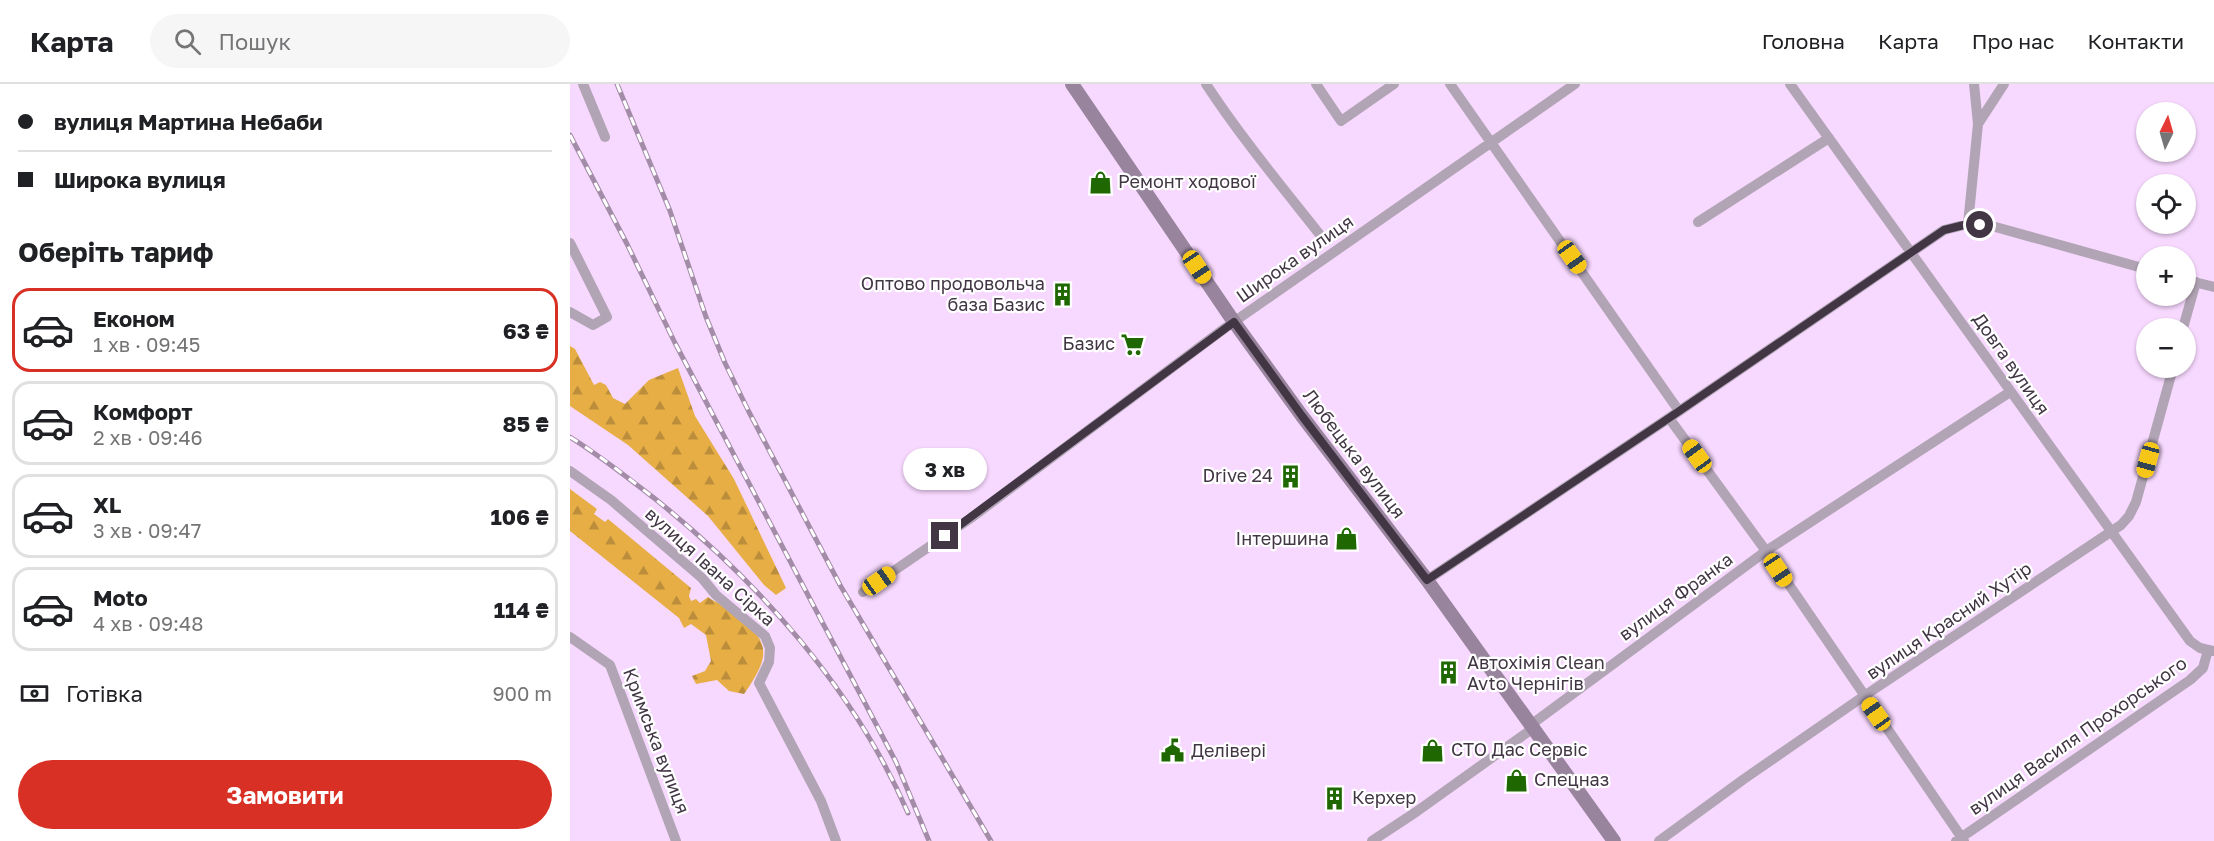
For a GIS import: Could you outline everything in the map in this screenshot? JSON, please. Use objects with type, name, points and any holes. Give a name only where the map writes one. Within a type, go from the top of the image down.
[{"type":"main road","name":"Любецька вулиця","points":[[1072,84],[1234,322],[1302,416],[1427,580],[1614,841]]},
{"type":"street","points":[[583,84],[605,137]]},
{"type":"street","points":[[1206,84],[1264,165],[1325,241]]},
{"type":"street","points":[[1316,84],[1341,121],[1394,84]]},
{"type":"street","points":[[1450,84],[1492,142],[1960,840]]},
{"type":"street","name":"Широка вулиця","points":[[863,592],[970,518],[1234,322],[1575,84]]},
{"type":"street","name":"Довга вулиця","points":[[1790,84],[2190,641],[2200,648],[2211,650]]},
{"type":"street","points":[[1968,224],[1978,124],[1974,84]]},
{"type":"street","points":[[1978,124],[2004,84]]},
{"type":"street","points":[[1698,222],[1829,138]]},
{"type":"street","points":[[1427,580],[1674,415],[1944,230],[1968,224],[1992,226],[2136,266]]},
{"type":"street","points":[[570,243],[607,317],[593,325],[570,312]]},
{"type":"street","points":[[2196,282],[2214,287]]},
{"type":"street","name":"вулиця Красний Хутір","points":[[1659,841],[1864,696],[2112,532],[2129,516],[2136,502],[2170,378]]},
{"type":"street","name":"вулиця Франка","points":[[1372,841],[1416,813],[1532,729],[1536,721],[1766,551],[2010,392]]},
{"type":"street","name":"вулиця Івана Сірка","points":[[570,471],[611,500],[765,636],[770,648],[769,662],[759,683],[821,801],[836,841]]},
{"type":"street","name":"Кримська вулиця","points":[[570,637],[610,665],[676,841]]},
{"type":"street","name":"вулиця Василя Прохорського","points":[[1960,840],[2190,680],[2203,668],[2211,650]]},
{"type":"green space","points":[[570,346],[575,349],[594,385],[600,382],[606,385],[613,398],[625,404],[649,380],[678,368],[695,416],[734,479],[786,588],[776,595],[764,585],[708,516],[628,445],[570,406]]},
{"type":"green space","points":[[570,489],[597,509],[594,514],[605,522],[608,519],[691,588],[689,596],[691,601],[696,599],[700,603],[708,597],[728,608],[752,629],[763,646],[763,656],[754,679],[744,694],[729,691],[717,680],[696,684],[692,676],[705,671],[711,661],[706,635],[691,624],[684,628],[679,618],[570,531]]},
{"type":"railway","points":[[617,84],[670,211],[706,317],[749,412],[840,585],[991,841]]},
{"type":"railway","points":[[570,135],[675,343],[896,762],[929,841]]},
{"type":"railway","points":[[570,437],[654,498],[730,565],[766,602],[832,681],[886,767],[908,813]]},
{"type":"place","name":"Ремонт ходової","points":[[1100,182]]},
{"type":"place","name":"Оптово продовольча база Базис","points":[[1063,294]]},
{"type":"place","name":"Базис","points":[[1133,344]]},
{"type":"place","name":"Drive 24","points":[[1291,476]]},
{"type":"place","name":"Інтершина","points":[[1347,539]]},
{"type":"place","name":"Автохімія Clean Avto Чернігів","points":[[1449,673]]},
{"type":"place","name":"СТО Дас Сервіс","points":[[1433,750]]},
{"type":"place","name":"Делівері","points":[[1173,751]]},
{"type":"place","name":"Спецназ","points":[[1516,780]]},
{"type":"place","name":"Керхер","points":[[1334,798]]},
{"type":"route","points":[[945,536],[1074,438],[1234,322],[1302,416],[1427,580],[1944,230],[1968,224],[1980,225]]}]
